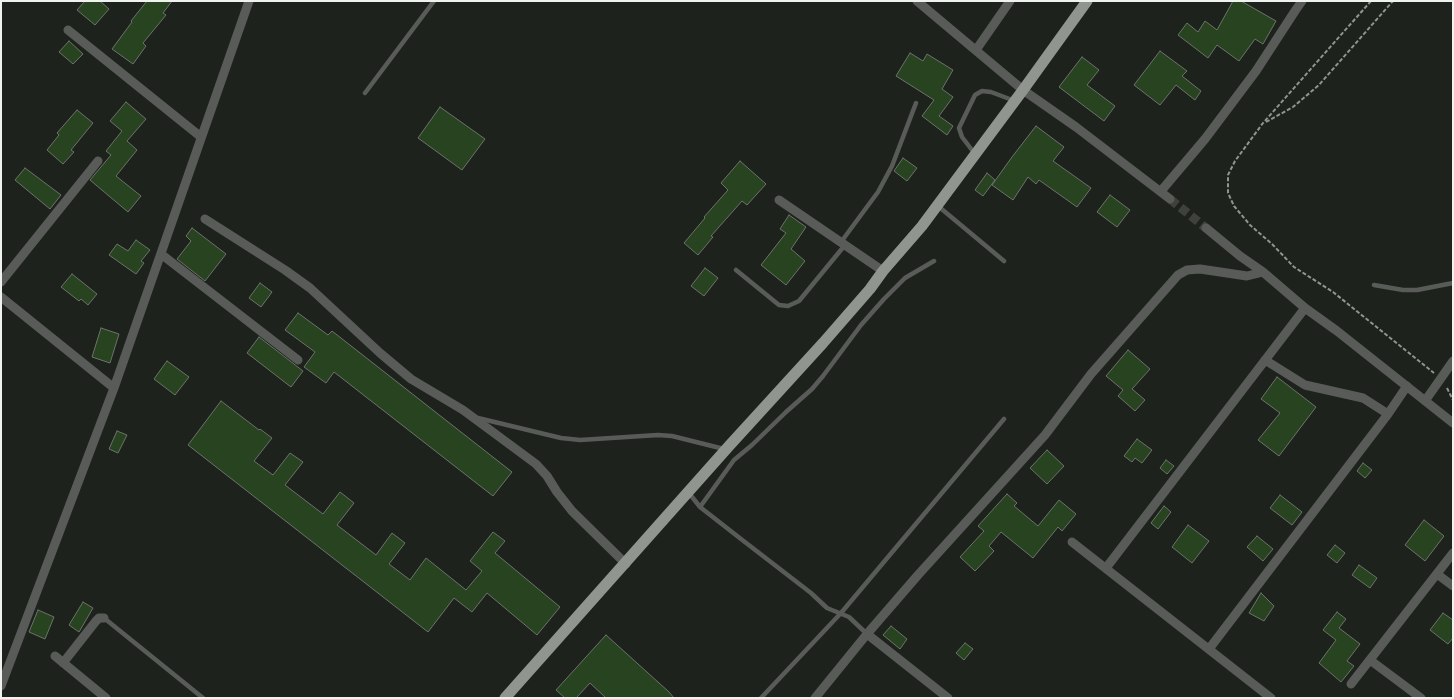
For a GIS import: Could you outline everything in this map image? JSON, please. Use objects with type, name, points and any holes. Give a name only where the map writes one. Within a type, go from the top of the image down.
[{"type":"main road","points":[[505,698],[870,289],[883,271],[922,226],[1087,1]]},
{"type":"street","points":[[1,686],[114,388],[249,1]]},
{"type":"street","points":[[917,1],[1023,90],[1076,126],[1170,199]]},
{"type":"street","points":[[976,50],[1010,1]]},
{"type":"street","points":[[1161,191],[1201,144],[1256,71],[1302,1]]},
{"type":"street","points":[[68,30],[201,137]]},
{"type":"street","points":[[1,282],[98,161]]},
{"type":"street","points":[[779,200],[883,271]]},
{"type":"street","points":[[205,219],[285,270],[310,288],[380,353],[411,379],[471,416],[536,464],[547,476],[572,511],[626,564]]},
{"type":"street","points":[[1206,228],[1240,256],[1263,272],[1305,308],[1453,423]]},
{"type":"street","points":[[161,254],[298,360]]},
{"type":"street","points":[[815,698],[867,634],[918,575],[1045,435],[1091,374],[1178,275],[1187,270],[1200,269],[1247,276],[1263,272]]},
{"type":"street","points":[[1,297],[114,388]]},
{"type":"street","points":[[1106,568],[1305,308]]},
{"type":"street","points":[[1265,360],[1305,385],[1363,398],[1388,414]]},
{"type":"street","points":[[1425,401],[1453,361]]},
{"type":"street","points":[[1208,649],[1388,414],[1407,386]]},
{"type":"street","points":[[1072,542],[1271,698]]},
{"type":"street","points":[[1352,684],[1453,553]]},
{"type":"street","points":[[1437,574],[1453,586]]},
{"type":"street","points":[[63,663],[96,621],[99,618],[104,618]]},
{"type":"street","points":[[867,634],[948,698]]},
{"type":"street","points":[[55,656],[106,698]]},
{"type":"street","points":[[1370,660],[1421,698]]},
{"type":"lane","points":[[364,93],[434,1]]},
{"type":"lane","points":[[975,154],[962,137],[959,128],[975,95],[982,91],[991,92],[1015,101]]},
{"type":"lane","points":[[736,270],[779,305],[788,306],[799,302],[843,244],[878,192],[892,166],[916,103]]},
{"type":"lane","points":[[937,206],[1004,261]]},
{"type":"lane","points":[[700,507],[734,460],[812,389],[861,325],[884,299],[905,278],[934,261]]},
{"type":"lane","points":[[1374,285],[1403,290],[1417,290],[1453,283]]},
{"type":"lane","points":[[471,416],[561,438],[580,440],[658,435],[672,436],[726,450]]},
{"type":"lane","points":[[761,698],[841,613],[1004,419]]},
{"type":"lane","points":[[689,493],[700,507],[827,608],[849,617],[867,634]]},
{"type":"lane","points":[[104,618],[203,698]]},
{"type":"path","points":[[1371,1],[1263,123],[1235,161],[1228,175],[1228,193],[1234,206],[1250,225],[1272,244],[1294,267],[1333,292],[1440,379],[1453,400]]},
{"type":"path","points":[[1263,123],[1293,107],[1320,86],[1393,1]]},
{"type":"building","points":[[85,1],[100,1],[109,9],[95,25],[77,10]]},
{"type":"building","points":[[147,1],[172,1],[163,13],[166,15],[143,43],[146,46],[133,64],[112,49]]},
{"type":"building","points":[[1233,1],[1241,1],[1276,21],[1263,44],[1255,39],[1239,61],[1217,45],[1208,58],[1178,35],[1187,23],[1198,32],[1205,21],[1217,30]]},
{"type":"building","points":[[69,41],[83,54],[73,64],[59,52]]},
{"type":"building","points":[[1160,51],[1187,71],[1182,76],[1201,91],[1195,100],[1176,85],[1160,105],[1134,85]]},
{"type":"building","points":[[910,53],[923,61],[927,54],[953,70],[942,89],[953,97],[939,116],[953,126],[947,135],[922,116],[934,100],[896,76]]},
{"type":"building","points":[[1082,57],[1099,70],[1087,85],[1115,106],[1104,121],[1059,87]]},
{"type":"building","points":[[126,102],[146,119],[127,141],[137,150],[116,176],[141,196],[128,212],[90,180],[111,155],[106,151],[122,131],[110,121]]},
{"type":"building","points":[[440,107],[485,139],[462,170],[418,138]]},
{"type":"building","points":[[77,110],[93,123],[71,150],[74,152],[63,164],[47,150],[59,135],[57,133]]},
{"type":"building","points":[[1036,126],[1064,147],[1053,161],[1091,188],[1077,207],[1039,180],[1036,184],[1028,177],[1013,200],[992,185]]},
{"type":"building","points":[[903,158],[917,168],[907,181],[894,171]]},
{"type":"building","points":[[740,161],[766,184],[747,205],[742,201],[711,236],[713,237],[698,255],[684,243],[705,218],[704,217],[728,190],[721,183]]},
{"type":"building","points":[[25,168],[61,195],[50,209],[15,180]]},
{"type":"building","points":[[987,173],[995,180],[983,196],[975,190]]},
{"type":"building","points":[[1110,195],[1130,210],[1117,227],[1097,212]]},
{"type":"building","points":[[789,215],[806,227],[791,249],[805,261],[786,285],[761,265],[786,233],[780,229]]},
{"type":"building","points":[[192,228],[226,254],[205,281],[177,259],[191,241],[186,236]]},
{"type":"building","points":[[136,240],[150,250],[141,261],[144,263],[136,274],[109,255],[117,244],[128,251]]},
{"type":"building","points":[[705,268],[718,278],[704,296],[691,286]]},
{"type":"building","points":[[72,274],[97,294],[88,305],[81,299],[79,301],[61,287]]},
{"type":"building","points":[[260,283],[272,292],[261,307],[249,298]]},
{"type":"building","points":[[298,313],[328,335],[332,331],[512,472],[493,496],[334,372],[326,383],[304,367],[315,352],[285,330]]},
{"type":"building","points":[[101,328],[119,334],[110,363],[92,357]]},
{"type":"building","points":[[259,337],[303,371],[291,387],[247,353]]},
{"type":"building","points":[[1128,350],[1150,369],[1132,389],[1145,400],[1135,411],[1118,396],[1123,390],[1106,376]]},
{"type":"building","points":[[167,361],[189,377],[175,395],[154,379]]},
{"type":"building","points":[[1277,377],[1316,407],[1279,456],[1258,440],[1280,413],[1261,399]]},
{"type":"building","points":[[221,401],[272,438],[254,461],[273,475],[290,453],[303,462],[285,485],[323,514],[340,492],[354,503],[337,525],[376,555],[392,533],[405,543],[389,564],[410,580],[426,558],[466,590],[482,571],[470,561],[493,532],[505,541],[495,553],[560,607],[537,635],[487,593],[472,612],[454,598],[428,632],[188,445]]},
{"type":"building","points":[[117,431],[127,435],[118,453],[109,449]]},
{"type":"building","points":[[1137,439],[1152,450],[1142,463],[1135,458],[1132,462],[1124,456]]},
{"type":"building","points":[[1047,450],[1064,466],[1047,484],[1030,468]]},
{"type":"building","points":[[1166,460],[1174,466],[1167,474],[1160,468]]},
{"type":"building","points":[[1363,463],[1372,470],[1365,478],[1357,471]]},
{"type":"building","points":[[1007,494],[1017,503],[1014,506],[1038,526],[1059,500],[1076,514],[1062,531],[1058,527],[1033,558],[1001,532],[989,546],[994,551],[975,571],[960,557],[984,531],[978,526]]},
{"type":"building","points":[[1280,495],[1302,512],[1292,525],[1270,508]]},
{"type":"building","points":[[1164,506],[1171,512],[1158,529],[1151,523]]},
{"type":"building","points":[[1424,520],[1444,536],[1425,561],[1405,545]]},
{"type":"building","points":[[1188,525],[1209,541],[1192,563],[1172,547]]},
{"type":"building","points":[[1257,536],[1273,549],[1263,561],[1247,547]]},
{"type":"building","points":[[1335,545],[1345,553],[1337,563],[1327,555]]},
{"type":"building","points":[[1359,565],[1377,578],[1370,588],[1352,575]]},
{"type":"building","points":[[1261,593],[1274,606],[1264,621],[1249,613]]},
{"type":"building","points":[[83,602],[93,608],[79,632],[69,625]]},
{"type":"building","points":[[38,610],[54,617],[45,639],[29,632]]},
{"type":"building","points":[[1337,612],[1346,619],[1339,628],[1360,644],[1347,661],[1354,666],[1341,682],[1319,663],[1336,640],[1323,630]]},
{"type":"building","points":[[1443,613],[1453,620],[1453,638],[1448,644],[1430,630]]},
{"type":"building","points":[[891,626],[907,639],[900,649],[883,635]]},
{"type":"building","points":[[606,635],[674,698],[606,698],[590,683],[576,698],[565,698],[556,690]]},
{"type":"building","points":[[965,643],[973,649],[964,660],[956,653]]},
{"type":"tunnel","points":[[1170,199],[1206,228]]}]
